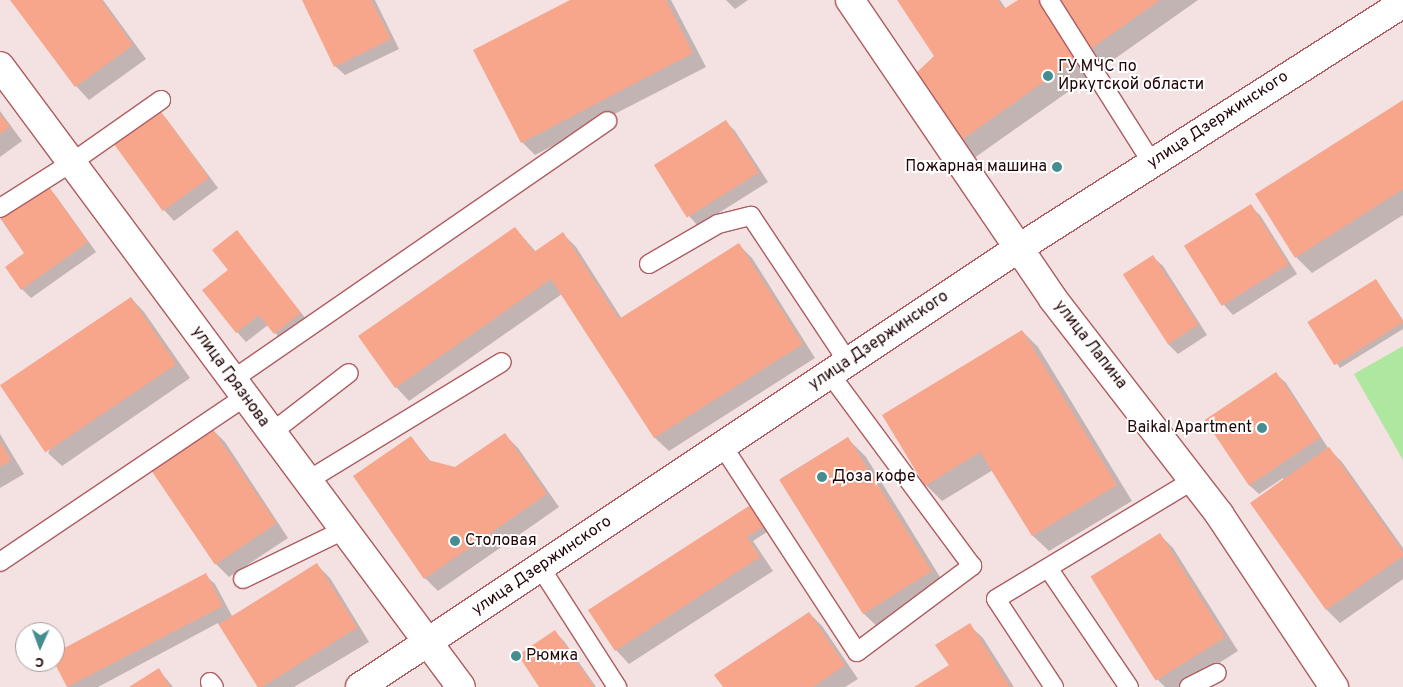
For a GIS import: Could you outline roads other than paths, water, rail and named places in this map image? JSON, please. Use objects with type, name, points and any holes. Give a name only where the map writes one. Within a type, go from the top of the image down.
[{"type":"street","name":"улица Лапина","points":[[850,0],[1053,298],[1219,514],[1334,687]]},
{"type":"street","name":"улица Дзержинского","points":[[360,687],[1019,248],[1403,3]]},
{"type":"street","name":"улица Грязнова","points":[[0,66],[461,687]]},
{"type":"lane","points":[[1049,0],[1152,163]]},
{"type":"lane","points":[[0,208],[71,163],[161,100]]},
{"type":"lane","points":[[0,562],[607,121]]},
{"type":"lane","points":[[649,264],[718,224],[751,216],[839,368],[972,566],[857,652],[722,445]]},
{"type":"lane","points":[[307,481],[502,362]]},
{"type":"lane","points":[[271,433],[349,373]]},
{"type":"lane","points":[[1054,687],[996,599],[1193,480]]},
{"type":"lane","points":[[243,578],[344,530]]},
{"type":"lane","points":[[540,567],[618,687]]},
{"type":"lane","points":[[1048,568],[1129,687]]},
{"type":"lane","points":[[1189,687],[1217,673]]},
{"type":"place","name":"ГУ МЧС по Иркутской области","points":[[1048,76]]},
{"type":"place","name":"Пожарная машина","points":[[1057,167]]},
{"type":"place","name":"Baikal Apartment","points":[[1262,428]]},
{"type":"place","name":"Доза кофе","points":[[822,477]]},
{"type":"place","name":"Столовая","points":[[455,541]]},
{"type":"place","name":"Рюмка","points":[[516,656]]}]
